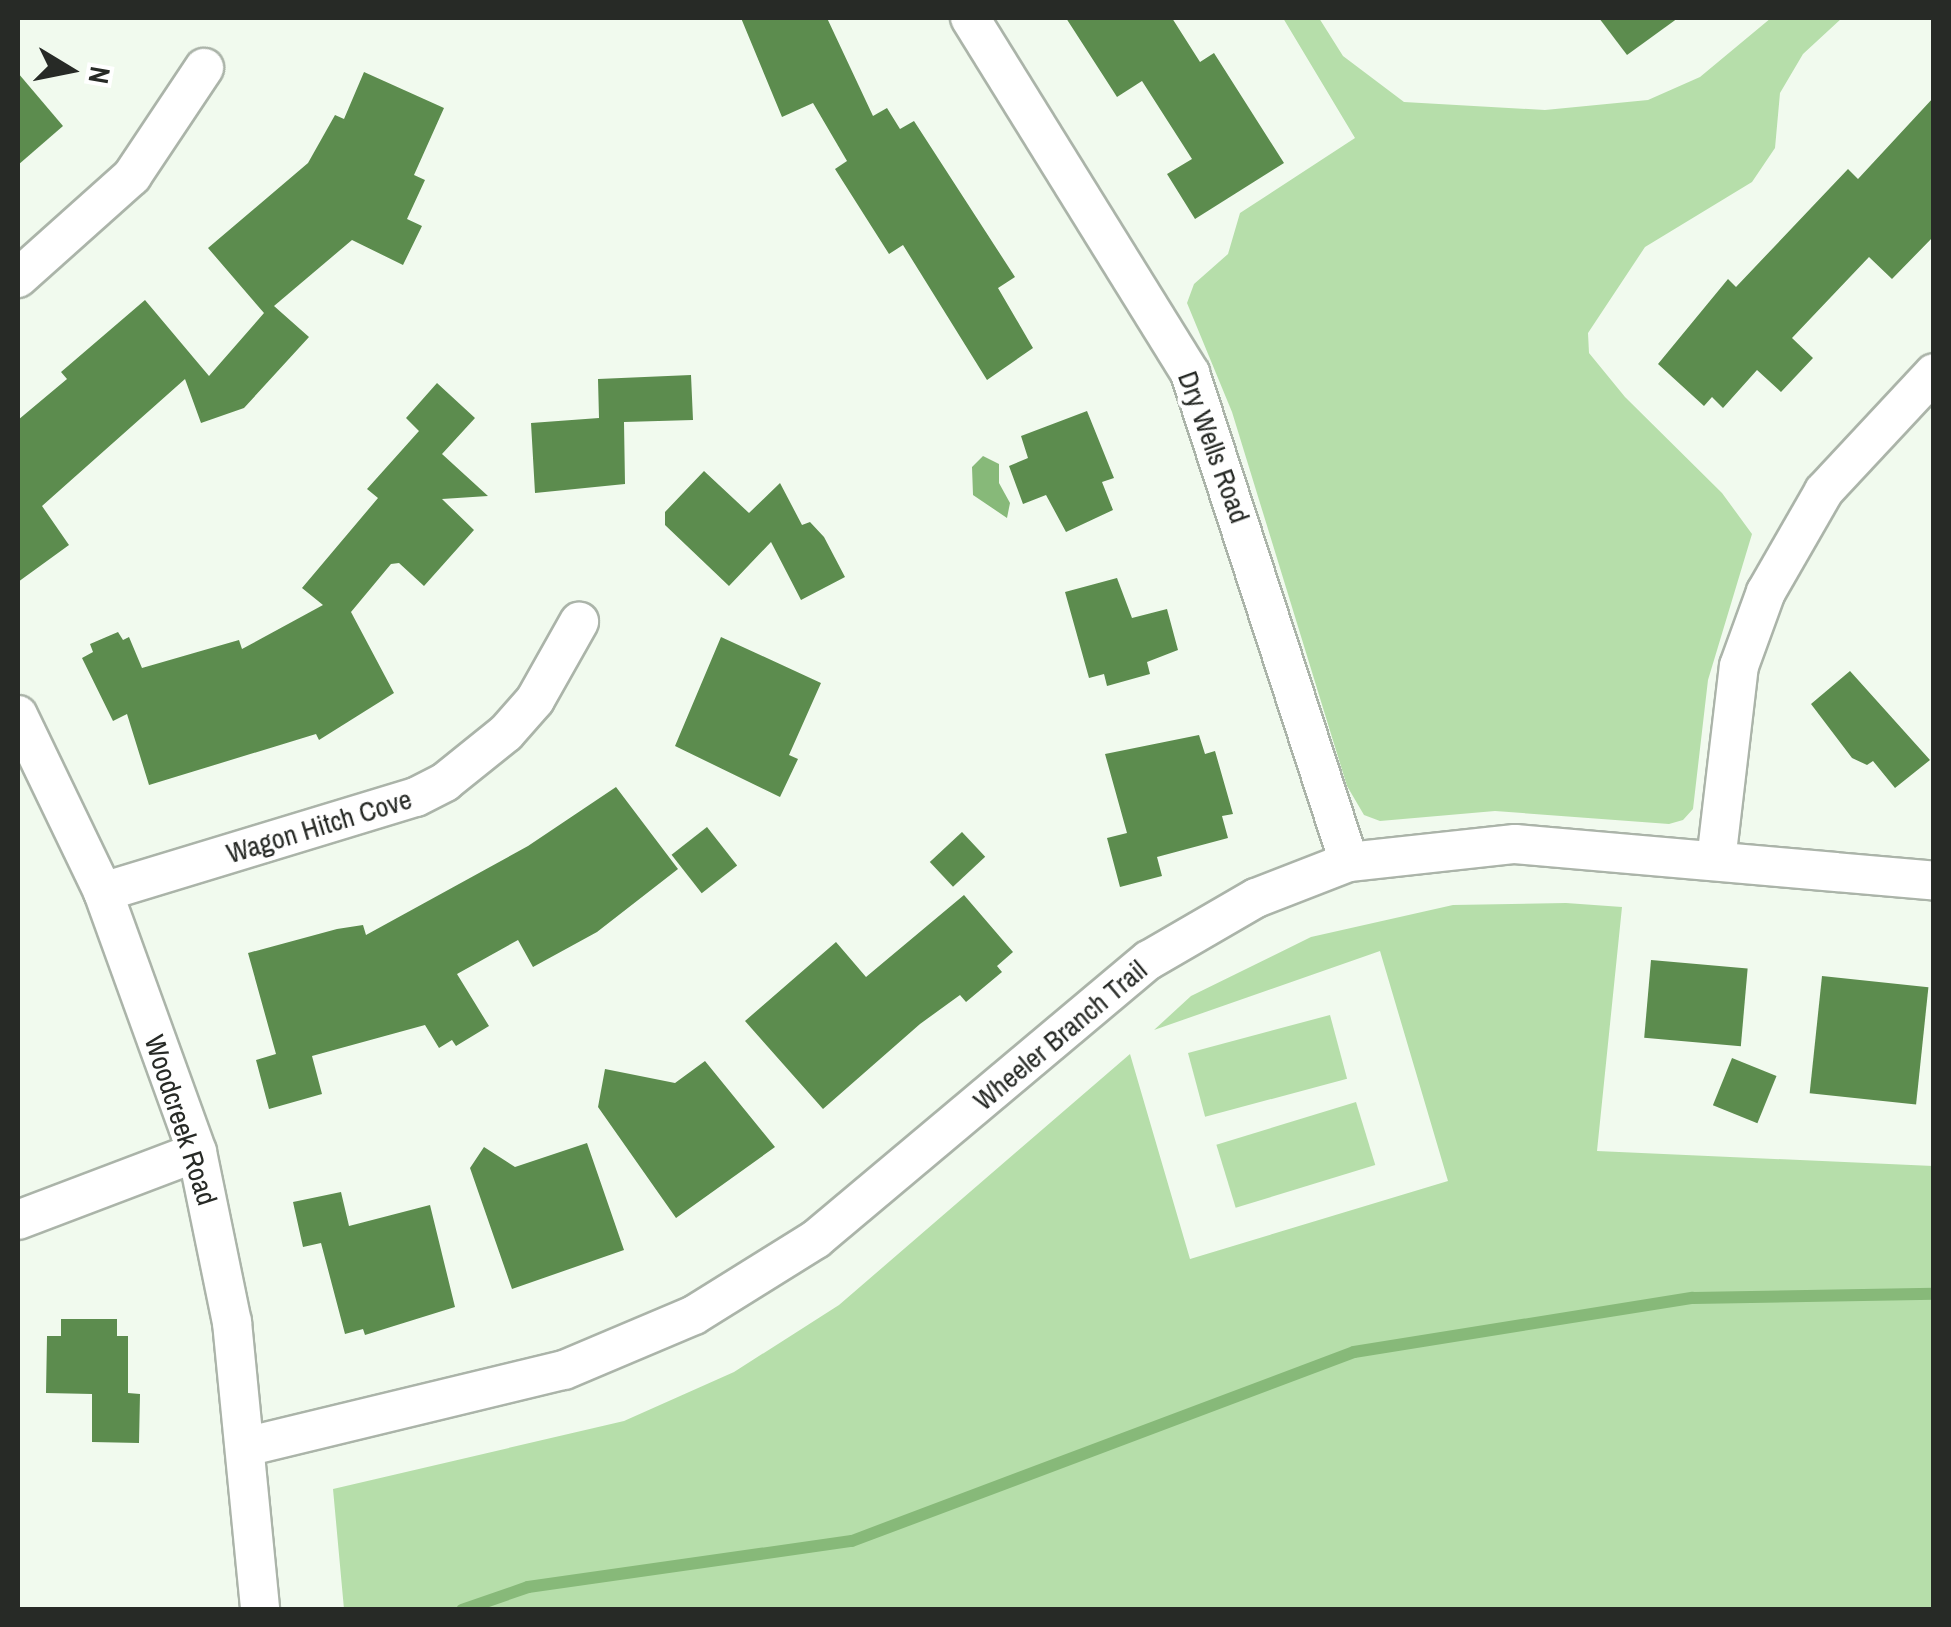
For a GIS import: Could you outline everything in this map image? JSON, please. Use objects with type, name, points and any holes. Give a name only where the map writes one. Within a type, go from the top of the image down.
[{"type":"street","name":"Dry Wells Road","points":[[970,18],[1190,374],[1349,862]]},
{"type":"street","points":[[18,278],[132,176],[204,68]]},
{"type":"street","points":[[1716,861],[1740,666],[1766,592],[1824,491],[1934,373]]},
{"type":"street","name":"Wagon Hitch Cove","points":[[103,892],[416,797],[445,782],[506,733],[535,700],[579,622]]},
{"type":"street","name":"Woodcreek Road","points":[[18,715],[103,892],[197,1152],[248,1446],[260,1605]]},
{"type":"street","name":"Wheeler Branch Trail","points":[[248,1446],[564,1370],[694,1315],[816,1238],[1149,960],[1256,898],[1349,862],[1515,844],[1934,881]]},
{"type":"street","points":[[18,1220],[197,1152]]},
{"type":"shaded area","points":[[1283,18],[1319,18],[1343,56],[1404,102],[1545,110],[1648,100],[1700,77],[1771,18],[1842,18],[1803,54],[1780,93],[1775,148],[1752,182],[1645,247],[1588,333],[1589,353],[1625,397],[1722,493],[1752,534],[1708,680],[1693,809],[1683,820],[1669,824],[1495,811],[1380,821],[1364,815],[1347,786],[1232,412],[1187,303],[1194,284],[1228,254],[1240,213],[1355,138]]},
{"type":"shaded area","points":[[983,456],[999,464],[999,483],[1010,503],[1007,518],[973,495],[972,467]]},
{"type":"shaded area","points":[[1566,903],[1622,907],[1597,1151],[1933,1166],[1933,1609],[344,1609],[333,1489],[624,1421],[734,1372],[839,1305],[1130,1054],[1190,1259],[1448,1181],[1380,951],[1154,1030],[1191,996],[1311,937],[1453,905]]},
{"type":"shaded area","points":[[1330,1015],[1347,1079],[1205,1117],[1188,1053]]},
{"type":"shaded area","points":[[1356,1102],[1375,1165],[1236,1208],[1216,1145]]},
{"type":"building","points":[[741,18],[827,18],[873,116],[887,108],[900,129],[914,121],[1015,277],[998,288],[1033,348],[987,380],[903,245],[889,254],[835,169],[847,161],[813,103],[782,117]]},
{"type":"building","points":[[1066,18],[1172,18],[1200,62],[1214,53],[1284,163],[1195,219],[1167,174],[1192,159],[1142,81],[1117,97]]},
{"type":"building","points":[[1599,18],[1678,18],[1627,55]]},
{"type":"building","points":[[364,72],[444,108],[414,175],[425,180],[407,219],[422,226],[403,265],[352,240],[274,306],[309,337],[244,408],[201,423],[185,379],[42,506],[69,545],[18,582],[18,420],[67,379],[61,372],[145,300],[209,376],[264,313],[208,248],[308,163],[335,115],[344,119]]},
{"type":"building","points":[[18,73],[63,126],[18,165]]},
{"type":"building","points":[[1934,97],[1934,236],[1892,279],[1869,257],[1792,338],[1813,358],[1781,392],[1757,370],[1723,408],[1712,397],[1704,406],[1658,364],[1728,279],[1736,287],[1848,169],[1858,179]]},
{"type":"building","points":[[691,375],[693,420],[624,422],[625,484],[535,493],[531,423],[599,418],[598,379]]},
{"type":"building","points":[[437,383],[475,418],[442,454],[488,496],[442,499],[474,530],[424,586],[399,563],[391,564],[351,612],[394,693],[319,740],[316,734],[149,785],[127,714],[113,721],[82,658],[93,652],[90,644],[118,632],[123,640],[129,637],[142,668],[239,640],[242,649],[323,605],[302,588],[378,498],[367,489],[419,431],[406,418]]},
{"type":"building","points":[[1087,411],[1114,478],[1102,482],[1113,510],[1066,532],[1046,495],[1023,504],[1009,466],[1028,458],[1021,436]]},
{"type":"building","points":[[704,471],[749,513],[780,483],[802,525],[810,522],[824,537],[845,577],[801,600],[771,542],[729,586],[665,525],[665,512]]},
{"type":"building","points":[[1117,578],[1132,618],[1167,609],[1178,650],[1147,662],[1150,674],[1107,686],[1104,674],[1089,678],[1065,592]]},
{"type":"building","points":[[721,637],[821,683],[789,755],[798,759],[780,797],[675,746]]},
{"type":"building","points":[[1850,671],[1930,760],[1895,788],[1873,761],[1867,765],[1852,758],[1811,704]]},
{"type":"building","points":[[1199,735],[1205,754],[1215,751],[1233,814],[1222,816],[1228,838],[1157,857],[1162,876],[1120,887],[1107,838],[1127,833],[1105,754]]},
{"type":"building","points":[[616,787],[678,869],[597,932],[533,967],[518,940],[457,974],[489,1026],[456,1046],[452,1040],[439,1048],[425,1025],[312,1056],[322,1094],[269,1109],[256,1060],[276,1054],[248,953],[363,925],[366,935],[528,846]]},
{"type":"building","points":[[707,827],[737,866],[702,893],[672,855]]},
{"type":"building","points":[[962,832],[985,857],[953,887],[930,862]]},
{"type":"building","points":[[964,895],[1013,952],[997,966],[1002,972],[966,1002],[960,995],[920,1024],[823,1109],[745,1021],[836,942],[866,977]]},
{"type":"building","points":[[1651,960],[1748,968],[1741,1046],[1644,1038]]},
{"type":"building","points":[[1822,976],[1928,987],[1916,1105],[1810,1093]]},
{"type":"building","points":[[1732,1058],[1777,1076],[1757,1123],[1713,1105]]},
{"type":"building","points":[[705,1061],[775,1147],[676,1218],[598,1107],[605,1069],[675,1083]]},
{"type":"building","points":[[587,1143],[624,1250],[512,1289],[470,1168],[484,1147],[515,1167]]},
{"type":"building","points":[[341,1192],[349,1226],[430,1205],[455,1307],[365,1335],[363,1329],[345,1334],[321,1243],[303,1247],[293,1202]]},
{"type":"building","points":[[61,1319],[117,1319],[117,1336],[128,1336],[128,1393],[140,1394],[139,1443],[92,1442],[92,1394],[46,1393],[47,1336],[61,1336]]},
{"type":"waterway","points":[[462,1610],[528,1587],[852,1541],[1354,1352],[1693,1298],[1934,1294]]}]
